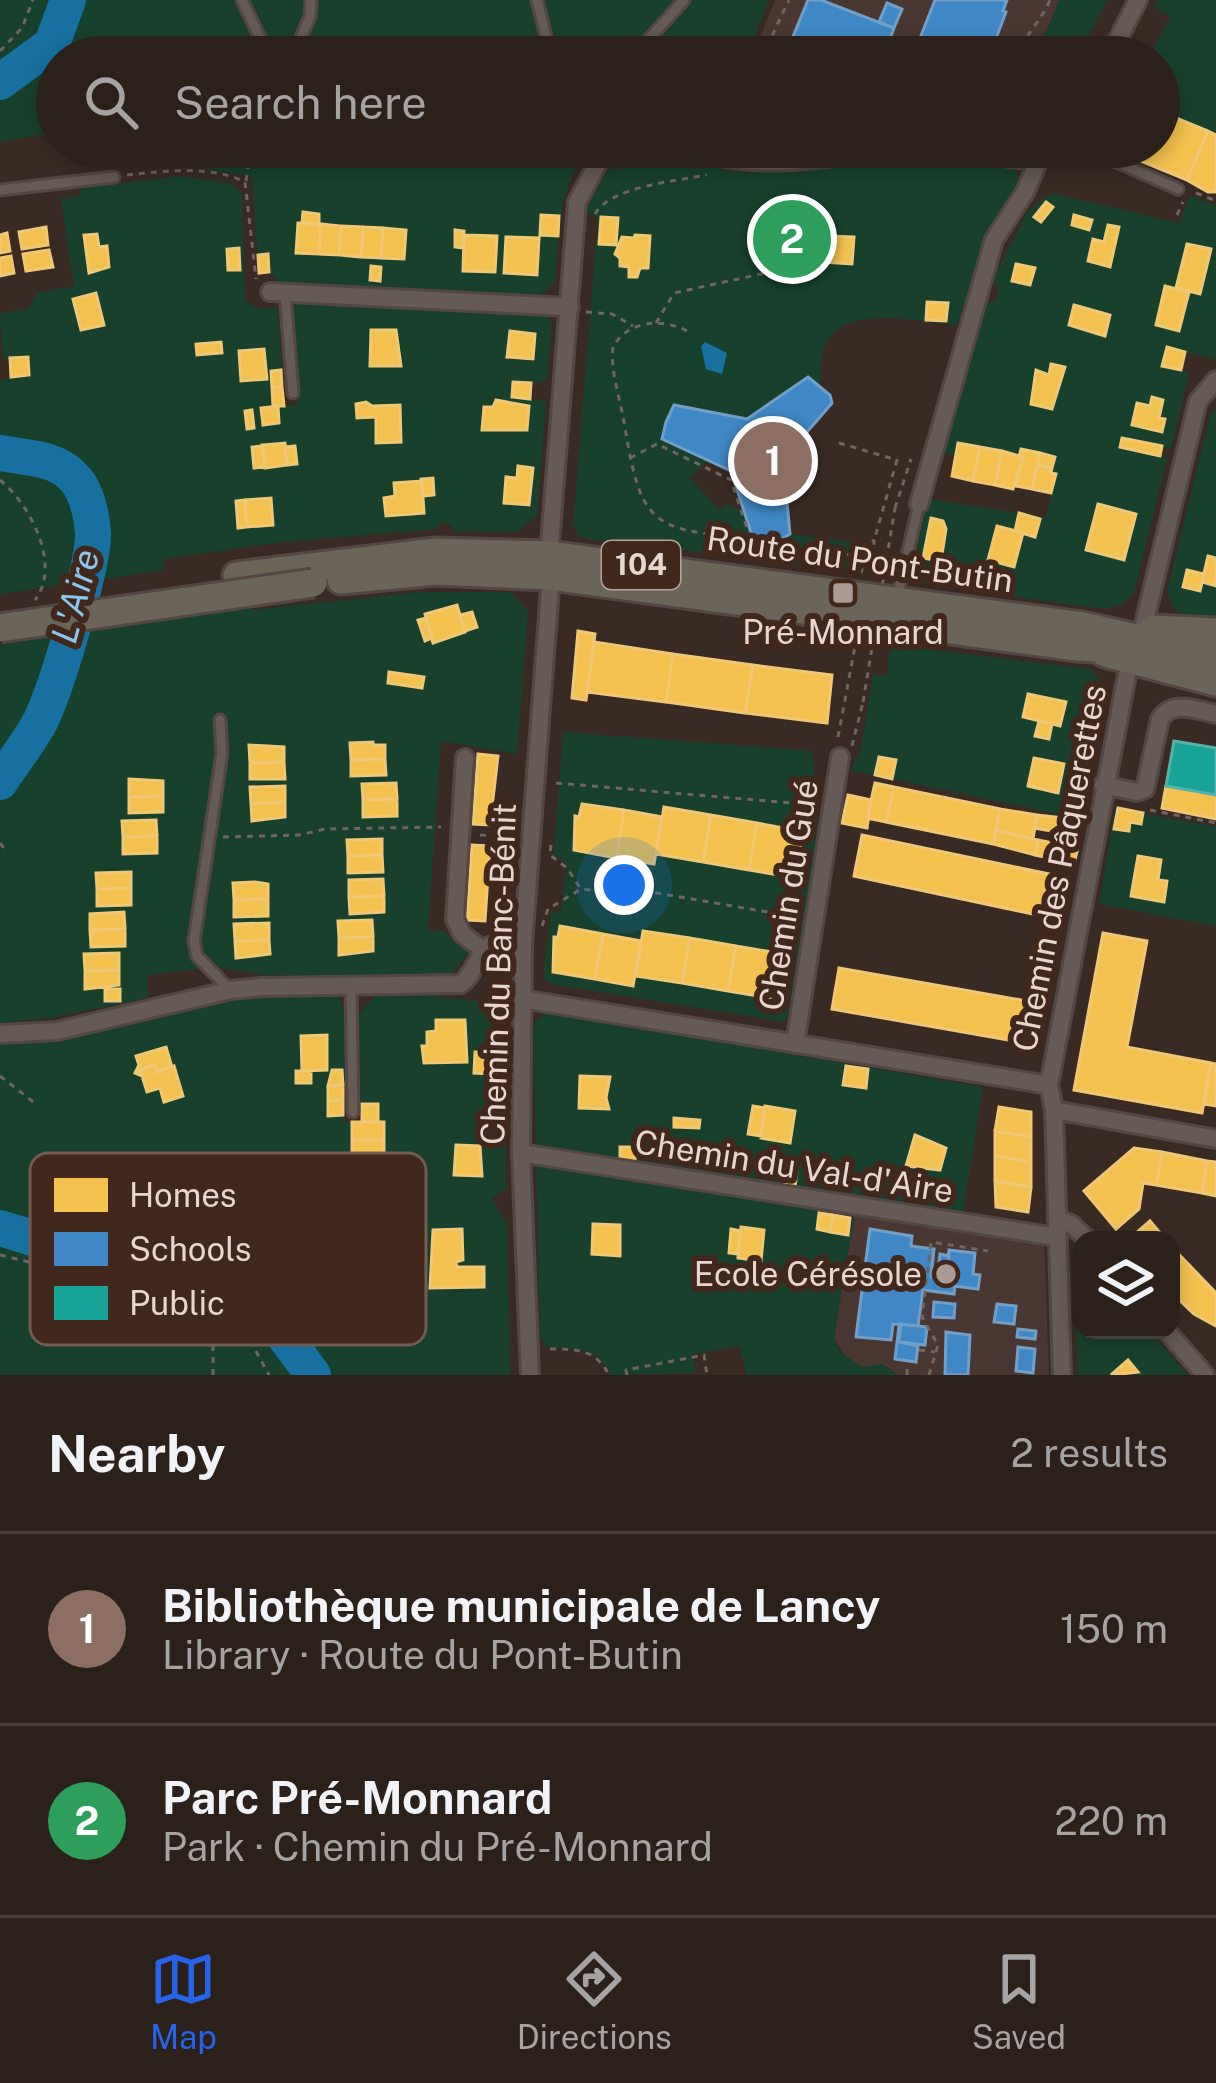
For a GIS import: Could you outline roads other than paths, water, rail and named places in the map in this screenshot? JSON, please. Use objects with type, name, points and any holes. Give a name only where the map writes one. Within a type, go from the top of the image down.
[{"type":"main road","name":"Route du Pont-Butin","points":[[550,566],[1080,637],[1213,647]]},
{"type":"main road","name":"Route du Pont-Butin","points":[[13,609],[312,574],[550,566],[897,599],[1080,637]]},
{"type":"main road","name":"Route du Pont-Butin","points":[[0,628],[312,574]]},
{"type":"main road","points":[[1080,637],[1143,628],[1213,647]]},
{"type":"main road","points":[[1080,637],[1130,659],[1216,682]]},
{"type":"street","points":[[1120,36],[1138,0]]},
{"type":"street","points":[[919,504],[994,240],[1036,168]]},
{"type":"street","name":"Chemin du Banc-Bénit","points":[[530,1375],[521,1153],[523,944],[577,202],[593,169]]},
{"type":"street","points":[[278,293],[570,307]]},
{"type":"street","points":[[1143,628],[1198,401],[1216,380]]},
{"type":"street","name":"Chemin des Pâquerettes","points":[[1062,1375],[1054,1110],[1049,1084],[1130,659]]},
{"type":"street","points":[[1103,785],[1137,792],[1144,789],[1165,711],[1174,706],[1216,714]]},
{"type":"street","name":"Chemin du Gué","points":[[795,1044],[841,757]]},
{"type":"street","points":[[465,758],[454,919],[462,934],[483,950]]},
{"type":"street","points":[[0,1034],[57,1031],[231,990],[461,984],[483,950],[495,944],[523,944]]},
{"type":"street","name":"Chemin du Gué","points":[[522,999],[1049,1084]]},
{"type":"street","points":[[1054,1110],[1216,1139]]},
{"type":"street","name":"Chemin du Val-d'Aire","points":[[521,1153],[1057,1228]]},
{"type":"street","points":[[1057,1228],[1071,1224],[1078,1231]]},
{"type":"street","points":[[1174,1339],[1205,1375]]},
{"type":"lane","points":[[242,0],[258,36]]},
{"type":"lane","points":[[302,36],[311,0]]},
{"type":"lane","points":[[537,0],[546,36]]},
{"type":"lane","points":[[651,36],[683,0]]},
{"type":"lane","points":[[1130,168],[1183,191]]},
{"type":"lane","points":[[0,190],[114,177]]},
{"type":"lane","points":[[278,293],[293,393]]},
{"type":"lane","points":[[897,599],[919,504]]},
{"type":"lane","points":[[220,720],[222,753],[194,941],[197,956],[210,974],[231,990]]},
{"type":"lane","points":[[351,986],[353,1112]]},
{"type":"water","points":[[705,342],[727,353],[722,374],[706,369],[701,346]]},
{"type":"waterway","name":"L'Aire","points":[[55,36],[68,0]]},
{"type":"waterway","name":"L'Aire","points":[[0,82],[36,56]]},
{"type":"waterway","name":"L'Aire","points":[[0,453],[41,460],[69,472],[86,498],[93,533],[81,598],[48,704],[0,782]]},
{"type":"waterway","name":"L'Aire","points":[[0,1228],[30,1237]]},
{"type":"waterway","name":"L'Aire","points":[[291,1345],[313,1375]]},
{"type":"place","name":"Parc Pré-Monnard","points":[[792,239]]},
{"type":"place","name":"Bibliothèque municipale de Lancy","points":[[773,461]]},
{"type":"place","name":"Pré-Monnard","points":[[843,593]]},
{"type":"place","name":"Ecole Cérésole","points":[[946,1274]]}]
